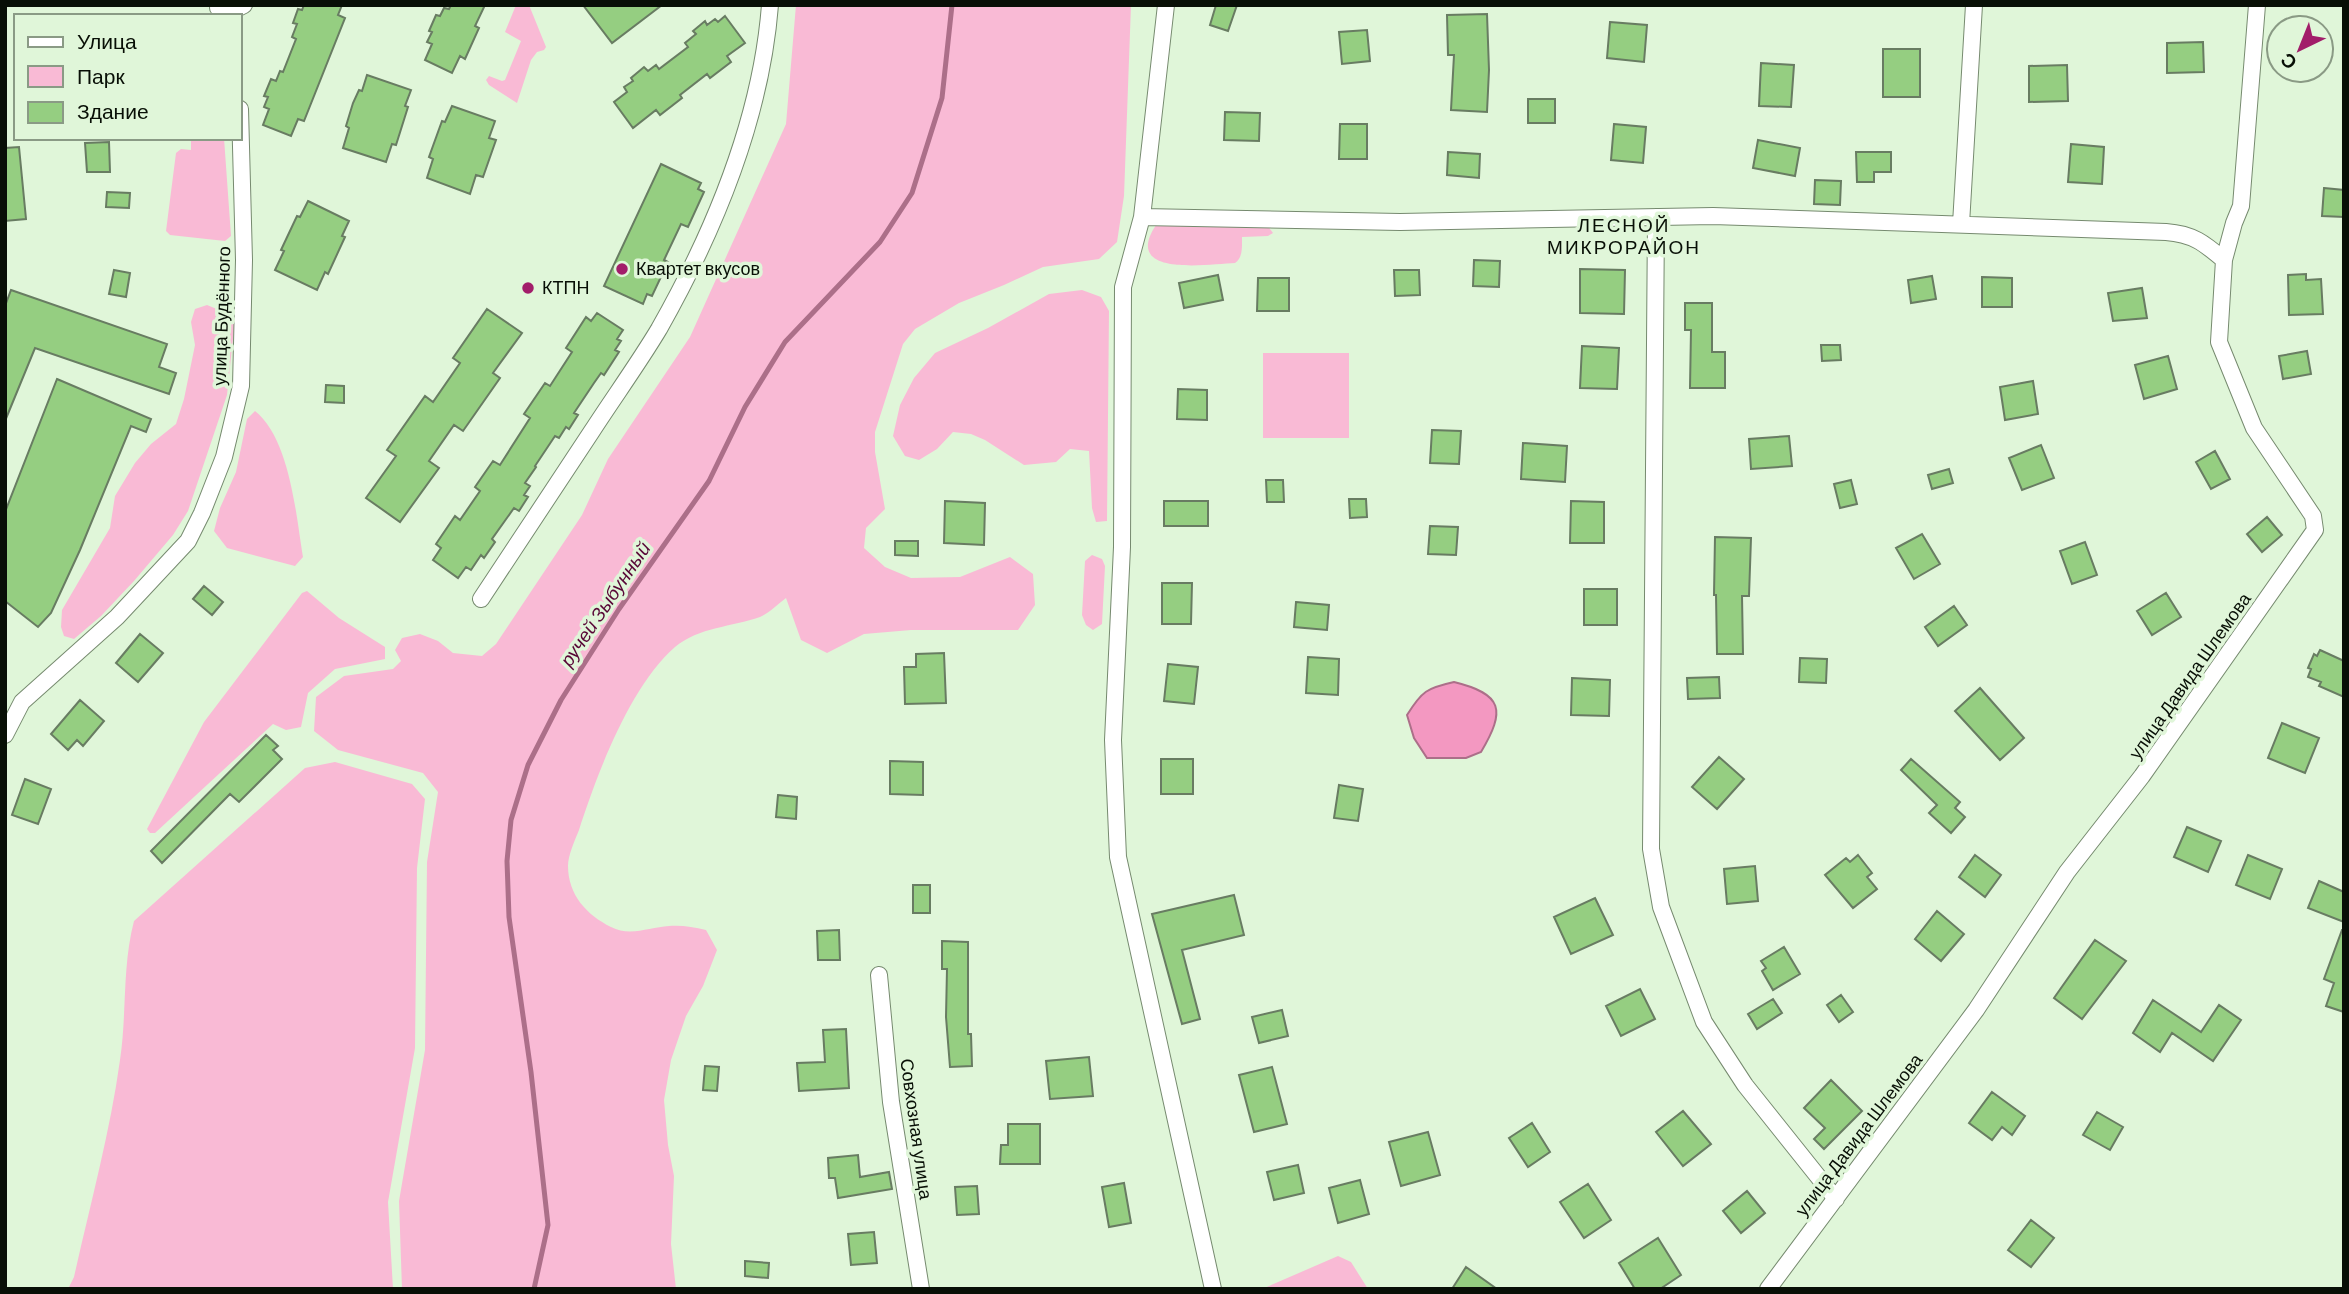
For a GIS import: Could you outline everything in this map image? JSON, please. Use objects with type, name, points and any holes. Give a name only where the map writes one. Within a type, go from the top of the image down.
[{"type":"street","points":[[481,599],[658,331],[695,261],[736,163],[749,122],[761,77],[770,5]]},
{"type":"street","points":[[1166,5],[1142,217],[1123,287],[1122,547],[1113,740],[1115,815],[1118,857],[1213,1289]]},
{"type":"street","points":[[1961,225],[1974,5]]},
{"type":"street","name":"улица Давида Шлемова","points":[[1768,1289],[1976,1010],[2067,872],[2142,776],[2315,530],[2313,516],[2254,428],[2219,342],[2224,260],[2241,206],[2257,5]]},
{"type":"street","points":[[218,8],[239,9]]},
{"type":"street","name":"улица Будённого","points":[[5,735],[22,702],[117,617],[188,541],[225,457],[241,386],[244,260],[241,140]]},
{"type":"street","points":[[1142,217],[1401,222],[1713,216],[2185,233],[2224,260]]},
{"type":"street","points":[[1656,217],[1651,849],[1661,906],[1704,1022],[1745,1085],[1836,1199]]},
{"type":"street","name":"Совхозная улица","points":[[879,975],[891,1102],[921,1289]]},
{"type":"green space","points":[[516,5],[529,5],[546,47],[537,52],[531,60],[517,103],[489,85],[486,80],[489,76],[505,80],[521,41],[505,32]]},
{"type":"green space","points":[[796,5],[1131,5],[1124,196],[1117,242],[1099,259],[1043,267],[959,303],[915,329],[903,344],[875,432],[875,452],[885,509],[866,528],[864,548],[885,567],[911,578],[960,577],[1010,557],[1033,574],[1035,605],[1018,630],[911,630],[864,634],[827,653],[801,640],[786,598],[760,617],[705,631],[684,640],[659,664],[630,707],[605,758],[568,866],[575,895],[587,910],[602,922],[625,931],[674,926],[706,930],[717,950],[703,986],[686,1016],[671,1060],[664,1100],[674,1176],[671,1244],[676,1289],[402,1289],[399,1201],[425,1050],[427,862],[438,792],[423,773],[338,750],[314,731],[316,697],[344,676],[393,669],[401,661],[395,650],[402,638],[420,634],[438,641],[453,653],[482,656],[496,644],[582,515],[608,459],[690,337],[786,124]]},
{"type":"green space","points":[[191,140],[224,140],[231,236],[225,241],[170,235],[166,231],[176,153],[181,149],[191,150]]},
{"type":"green space","points":[[1156,225],[1267,225],[1273,233],[1268,236],[1242,237],[1241,255],[1235,263],[1173,264],[1159,261],[1150,253],[1148,242]]},
{"type":"green space","points":[[1082,290],[1101,297],[1109,311],[1107,521],[1096,522],[1092,508],[1089,451],[1070,449],[1056,462],[1024,465],[985,440],[971,434],[953,432],[937,449],[919,460],[905,456],[893,436],[900,405],[914,378],[935,353],[988,328],[1049,294]]},
{"type":"green space","points":[[207,305],[235,319],[227,395],[188,511],[173,535],[101,616],[74,639],[64,636],[61,627],[62,610],[110,528],[115,496],[135,463],[151,444],[176,424],[195,345],[191,322],[195,309]]},
{"type":"green space","points":[[1263,353],[1349,353],[1349,438],[1263,438]]},
{"type":"green space","points":[[255,411],[276,440],[290,479],[303,557],[295,566],[227,548],[214,531],[220,508],[236,472],[247,419]]},
{"type":"green space","points":[[1092,555],[1102,559],[1105,566],[1102,624],[1093,630],[1086,625],[1082,615],[1085,561]]},
{"type":"green space","points":[[307,591],[339,618],[385,647],[385,659],[335,669],[308,693],[301,727],[286,730],[273,724],[155,833],[150,833],[147,829],[204,722],[302,593]]},
{"type":"green space","points":[[335,762],[412,784],[425,799],[417,868],[415,1048],[388,1202],[393,1289],[68,1289],[74,1277],[116,1087],[128,956],[134,921],[305,768]]},
{"type":"green space","points":[[1338,1256],[1351,1262],[1368,1289],[1262,1289]]},
{"type":"shaded area","points":[[1454,682],[1491,698],[1496,715],[1494,725],[1481,752],[1466,758],[1427,758],[1414,738],[1407,715],[1426,692]]},
{"type":"building","points":[[304,5],[342,5],[338,15],[345,18],[304,121],[298,119],[291,136],[263,125],[269,109],[264,107],[268,97],[264,96],[271,79],[276,81],[280,71],[283,72],[296,39],[292,37],[297,24],[293,23],[298,9],[302,10]]},
{"type":"building","points":[[451,5],[485,5],[475,26],[479,28],[465,59],[460,56],[452,73],[425,60],[432,44],[427,42],[432,32],[429,31],[436,15],[440,16],[444,8],[449,9]]},
{"type":"building","points":[[583,5],[662,5],[612,43]]},
{"type":"building","points":[[1216,5],[1237,5],[1228,31],[1210,25]]},
{"type":"building","points":[[1487,14],[1487,112],[1451,110],[1454,55],[1448,55],[1447,15]]},
{"type":"building","points":[[725,16],[745,43],[727,56],[731,62],[710,78],[707,74],[660,115],[656,110],[633,128],[614,102],[627,92],[624,87],[633,81],[631,78],[644,67],[648,71],[656,65],[659,69],[688,47],[685,43],[696,34],[693,31],[705,21],[707,25],[715,19],[718,22]]},
{"type":"building","points":[[1610,22],[1647,25],[1644,62],[1607,58]]},
{"type":"building","points":[[1367,30],[1370,61],[1342,64],[1339,32]]},
{"type":"building","points":[[2203,42],[2204,72],[2167,73],[2167,43]]},
{"type":"building","points":[[1883,49],[1920,49],[1920,97],[1883,97]]},
{"type":"building","points":[[1761,63],[1794,65],[1791,107],[1759,106]]},
{"type":"building","points":[[2067,65],[2068,101],[2029,102],[2029,66]]},
{"type":"building","points":[[367,75],[411,90],[396,145],[392,144],[386,162],[343,148],[353,103],[359,90],[362,91]]},
{"type":"building","points":[[1528,99],[1555,99],[1555,123],[1528,123]]},
{"type":"building","points":[[452,106],[495,121],[489,138],[496,140],[483,177],[476,175],[470,194],[427,178],[433,159],[429,157],[442,121],[445,122]]},
{"type":"building","points":[[1225,112],[1260,113],[1259,141],[1224,140]]},
{"type":"building","points":[[1340,124],[1367,124],[1367,159],[1339,159]]},
{"type":"building","points":[[1614,124],[1646,127],[1643,163],[1611,160]]},
{"type":"building","points":[[1758,140],[1800,148],[1795,176],[1753,168]]},
{"type":"building","points":[[109,142],[110,172],[87,172],[85,143]]},
{"type":"building","points":[[2071,144],[2104,147],[2102,184],[2068,182]]},
{"type":"building","points":[[19,147],[26,219],[5,221],[5,148]]},
{"type":"building","points":[[1448,152],[1480,154],[1479,178],[1447,175]]},
{"type":"building","points":[[1856,152],[1891,152],[1891,172],[1874,172],[1874,182],[1857,182]]},
{"type":"building","points":[[661,164],[701,183],[698,189],[704,192],[688,227],[681,224],[664,260],[668,262],[652,296],[647,294],[643,304],[604,286]]},
{"type":"building","points":[[1815,180],[1841,181],[1840,205],[1814,204]]},
{"type":"building","points":[[2324,188],[2344,190],[2344,217],[2322,216]]},
{"type":"building","points":[[107,192],[130,193],[129,208],[106,207]]},
{"type":"building","points":[[308,201],[349,221],[342,236],[345,237],[328,274],[325,272],[317,290],[275,270],[297,216],[300,217]]},
{"type":"building","points":[[1474,260],[1500,261],[1499,287],[1473,286]]},
{"type":"building","points":[[1580,269],[1625,270],[1624,314],[1580,313]]},
{"type":"building","points":[[114,270],[130,273],[126,297],[109,294]]},
{"type":"building","points":[[1394,270],[1419,270],[1420,295],[1395,296]]},
{"type":"building","points":[[2306,274],[2306,280],[2321,279],[2323,314],[2289,315],[2288,275]]},
{"type":"building","points":[[1218,275],[1223,300],[1184,308],[1179,283]]},
{"type":"building","points":[[1932,276],[1936,299],[1911,303],[1908,280]]},
{"type":"building","points":[[1982,277],[2012,278],[2012,307],[1982,307]]},
{"type":"building","points":[[1258,278],[1289,278],[1289,311],[1257,311]]},
{"type":"building","points":[[2142,288],[2147,318],[2113,321],[2108,293]]},
{"type":"building","points":[[11,290],[167,344],[159,367],[176,373],[169,394],[35,348],[5,421],[5,306]]},
{"type":"building","points":[[1685,303],[1712,303],[1712,352],[1725,352],[1725,388],[1690,388],[1691,330],[1685,330]]},
{"type":"building","points":[[487,309],[522,333],[493,373],[500,378],[463,431],[454,425],[429,461],[439,468],[400,522],[366,498],[396,456],[387,450],[425,396],[433,402],[460,363],[453,358]]},
{"type":"building","points":[[597,313],[623,330],[617,339],[621,341],[615,350],[619,352],[574,413],[578,415],[569,429],[566,427],[559,438],[555,436],[535,466],[525,483],[530,486],[524,495],[528,497],[519,511],[514,508],[492,539],[495,542],[484,558],[481,555],[471,570],[466,567],[458,578],[433,560],[441,548],[436,544],[455,516],[460,520],[480,491],[475,487],[493,461],[500,465],[530,418],[524,414],[545,383],[550,386],[572,352],[566,348],[586,317],[591,321]]},
{"type":"building","points":[[1821,345],[1840,345],[1841,360],[1822,361]]},
{"type":"building","points":[[1582,346],[1619,348],[1617,389],[1580,388]]},
{"type":"building","points":[[2307,351],[2311,374],[2283,379],[2279,356]]},
{"type":"building","points":[[2168,356],[2177,389],[2144,399],[2135,365]]},
{"type":"building","points":[[57,379],[151,419],[146,432],[131,426],[51,613],[38,627],[5,601],[5,512]]},
{"type":"building","points":[[2033,381],[2038,414],[2005,420],[2000,387]]},
{"type":"building","points":[[326,385],[344,386],[344,403],[325,402]]},
{"type":"building","points":[[1178,389],[1207,390],[1207,420],[1177,419]]},
{"type":"building","points":[[1432,430],[1461,431],[1459,464],[1430,463]]},
{"type":"building","points":[[1789,436],[1792,466],[1751,469],[1749,439]]},
{"type":"building","points":[[1523,443],[1567,446],[1565,482],[1521,479]]},
{"type":"building","points":[[2041,445],[2054,478],[2022,490],[2009,458]]},
{"type":"building","points":[[2215,451],[2230,479],[2211,489],[2196,462]]},
{"type":"building","points":[[1949,469],[1953,483],[1932,489],[1928,475]]},
{"type":"building","points":[[1266,480],[1283,480],[1284,502],[1267,502]]},
{"type":"building","points":[[1851,480],[1857,504],[1840,508],[1834,484]]},
{"type":"building","points":[[1349,499],[1366,499],[1367,517],[1350,518]]},
{"type":"building","points":[[945,501],[985,503],[984,545],[944,543]]},
{"type":"building","points":[[1164,501],[1208,501],[1208,526],[1164,526]]},
{"type":"building","points":[[1571,501],[1604,502],[1604,543],[1570,543]]},
{"type":"building","points":[[2267,517],[2282,535],[2262,552],[2247,534]]},
{"type":"building","points":[[1430,526],[1458,527],[1456,555],[1428,554]]},
{"type":"building","points":[[1922,534],[1940,564],[1914,579],[1896,548]]},
{"type":"building","points":[[1715,537],[1751,538],[1749,596],[1742,596],[1743,654],[1717,654]]},
{"type":"building","points":[[895,541],[918,541],[918,556],[895,555]]},
{"type":"building","points":[[2085,542],[2097,575],[2072,584],[2060,551]]},
{"type":"building","points":[[1162,583],[1192,583],[1191,624],[1162,624]]},
{"type":"building","points":[[204,586],[223,602],[212,615],[193,599]]},
{"type":"building","points":[[1584,589],[1617,589],[1617,625],[1584,625]]},
{"type":"building","points":[[2166,593],[2181,617],[2152,635],[2137,611]]},
{"type":"building","points":[[1296,602],[1329,605],[1327,630],[1294,627]]},
{"type":"building","points":[[1954,606],[1967,625],[1938,646],[1925,627]]},
{"type":"building","points":[[140,634],[163,653],[138,682],[116,663]]},
{"type":"building","points":[[2320,650],[2344,661],[2344,697],[2319,686],[2321,682],[2308,677],[2311,669],[2308,668],[2314,654],[2317,656]]},
{"type":"building","points":[[944,653],[946,703],[905,704],[904,667],[916,667],[916,654]]},
{"type":"building","points":[[1308,657],[1339,659],[1338,695],[1306,693]]},
{"type":"building","points":[[1800,658],[1827,659],[1826,683],[1799,682]]},
{"type":"building","points":[[1168,664],[1198,667],[1194,704],[1164,701]]},
{"type":"building","points":[[1719,677],[1720,698],[1688,699],[1687,678]]},
{"type":"building","points":[[1572,678],[1610,680],[1609,716],[1571,715]]},
{"type":"building","points":[[1980,688],[2024,738],[2000,760],[1955,711]]},
{"type":"building","points":[[80,700],[104,721],[83,746],[77,740],[68,750],[51,734]]},
{"type":"building","points":[[2282,723],[2319,738],[2305,773],[2268,758]]},
{"type":"building","points":[[266,735],[278,746],[273,750],[282,759],[239,802],[230,794],[162,863],[151,851]]},
{"type":"building","points":[[1719,757],[1744,779],[1717,809],[1692,787]]},
{"type":"building","points":[[1161,759],[1193,759],[1193,794],[1161,794]]},
{"type":"building","points":[[1911,759],[1960,802],[1955,808],[1965,817],[1951,833],[1929,813],[1937,805],[1901,770]]},
{"type":"building","points":[[890,761],[923,762],[923,795],[890,794]]},
{"type":"building","points":[[25,779],[51,789],[38,824],[12,815]]},
{"type":"building","points":[[1339,785],[1363,789],[1358,821],[1334,818]]},
{"type":"building","points":[[778,795],[797,797],[796,819],[776,817]]},
{"type":"building","points":[[2187,827],[2221,841],[2208,872],[2174,857]]},
{"type":"building","points":[[1858,855],[1872,873],[1867,877],[1877,889],[1853,908],[1825,875],[1846,858],[1850,862]]},
{"type":"building","points":[[1975,855],[2001,875],[1985,897],[1959,877]]},
{"type":"building","points":[[2248,855],[2282,869],[2270,899],[2236,885]]},
{"type":"building","points":[[1755,866],[1758,901],[1727,904],[1724,869]]},
{"type":"building","points":[[2319,881],[2344,892],[2344,922],[2308,908]]},
{"type":"building","points":[[913,885],[930,885],[930,913],[913,913]]},
{"type":"building","points":[[1234,895],[1244,935],[1182,950],[1200,1019],[1182,1024],[1152,914]]},
{"type":"building","points":[[1595,898],[1613,935],[1571,954],[1554,917]]},
{"type":"building","points":[[1937,911],[1964,934],[1941,961],[1915,939]]},
{"type":"building","points":[[839,930],[840,960],[818,960],[817,931]]},
{"type":"building","points":[[2342,930],[2344,1012],[2326,1006],[2334,983],[2324,979]]},
{"type":"building","points":[[2095,940],[2126,961],[2082,1019],[2054,998]]},
{"type":"building","points":[[942,941],[968,942],[968,1034],[971,1034],[972,1066],[950,1067],[946,1017],[947,969],[942,969]]},
{"type":"building","points":[[1784,947],[1800,974],[1773,990],[1762,971],[1766,968],[1761,961]]},
{"type":"building","points":[[1640,989],[1655,1019],[1621,1036],[1606,1006]]},
{"type":"building","points":[[1841,995],[1853,1012],[1839,1022],[1827,1005]]},
{"type":"building","points":[[1773,999],[1782,1013],[1757,1029],[1748,1014]]},
{"type":"building","points":[[2153,1000],[2201,1032],[2219,1005],[2241,1020],[2213,1061],[2172,1033],[2160,1052],[2133,1033]]},
{"type":"building","points":[[1282,1010],[1288,1036],[1259,1043],[1252,1017]]},
{"type":"building","points":[[846,1029],[849,1088],[799,1091],[797,1063],[825,1062],[823,1030]]},
{"type":"building","points":[[1089,1057],[1093,1096],[1050,1099],[1046,1061]]},
{"type":"building","points":[[705,1066],[719,1067],[717,1091],[703,1090]]},
{"type":"building","points":[[1272,1067],[1287,1124],[1254,1132],[1239,1075]]},
{"type":"building","points":[[1831,1080],[1862,1111],[1824,1149],[1814,1139],[1825,1128],[1804,1108]]},
{"type":"building","points":[[1992,1092],[2025,1116],[2012,1135],[2002,1127],[1992,1140],[1969,1123]]},
{"type":"building","points":[[1683,1111],[1711,1144],[1683,1166],[1656,1132]]},
{"type":"building","points":[[2097,1112],[2123,1127],[2110,1150],[2083,1135]]},
{"type":"building","points":[[1532,1123],[1550,1152],[1528,1167],[1509,1138]]},
{"type":"building","points":[[1008,1124],[1040,1124],[1040,1164],[1000,1164],[1001,1145],[1008,1145]]},
{"type":"building","points":[[1428,1132],[1440,1175],[1401,1186],[1389,1142]]},
{"type":"building","points":[[858,1155],[860,1177],[889,1172],[892,1189],[838,1198],[835,1178],[829,1178],[828,1158]]},
{"type":"building","points":[[1298,1165],[1304,1193],[1274,1200],[1267,1172]]},
{"type":"building","points":[[1360,1180],[1369,1214],[1338,1223],[1329,1188]]},
{"type":"building","points":[[1124,1183],[1131,1223],[1109,1227],[1102,1187]]},
{"type":"building","points":[[1588,1184],[1611,1220],[1584,1238],[1560,1202]]},
{"type":"building","points":[[977,1186],[979,1214],[957,1215],[955,1187]]},
{"type":"building","points":[[1747,1191],[1765,1213],[1741,1233],[1723,1211]]},
{"type":"building","points":[[2031,1220],[2054,1238],[2031,1267],[2008,1250]]},
{"type":"building","points":[[874,1232],[877,1263],[851,1265],[848,1234]]},
{"type":"building","points":[[1658,1238],[1681,1275],[1660,1289],[1635,1289],[1619,1263]]},
{"type":"building","points":[[745,1261],[769,1263],[768,1278],[745,1276]]},
{"type":"building","points":[[1466,1267],[1497,1289],[1452,1289]]},
{"type":"waterway","name":"ручей Зыбунный","points":[[534,1289],[548,1225],[531,1072],[509,917],[507,861],[511,820],[528,765],[561,700],[619,609],[709,481],[745,407],[785,342],[880,242],[912,193],[942,98],[952,5]]},
{"type":"place","name":"Квартет вкусов","points":[[622,269]]},
{"type":"place","name":"КТПН","points":[[528,288]]},
{"type":"district","name":"ЛЕСНОЙ МИКРОРАЙОН","points":[[1624,236]]}]
